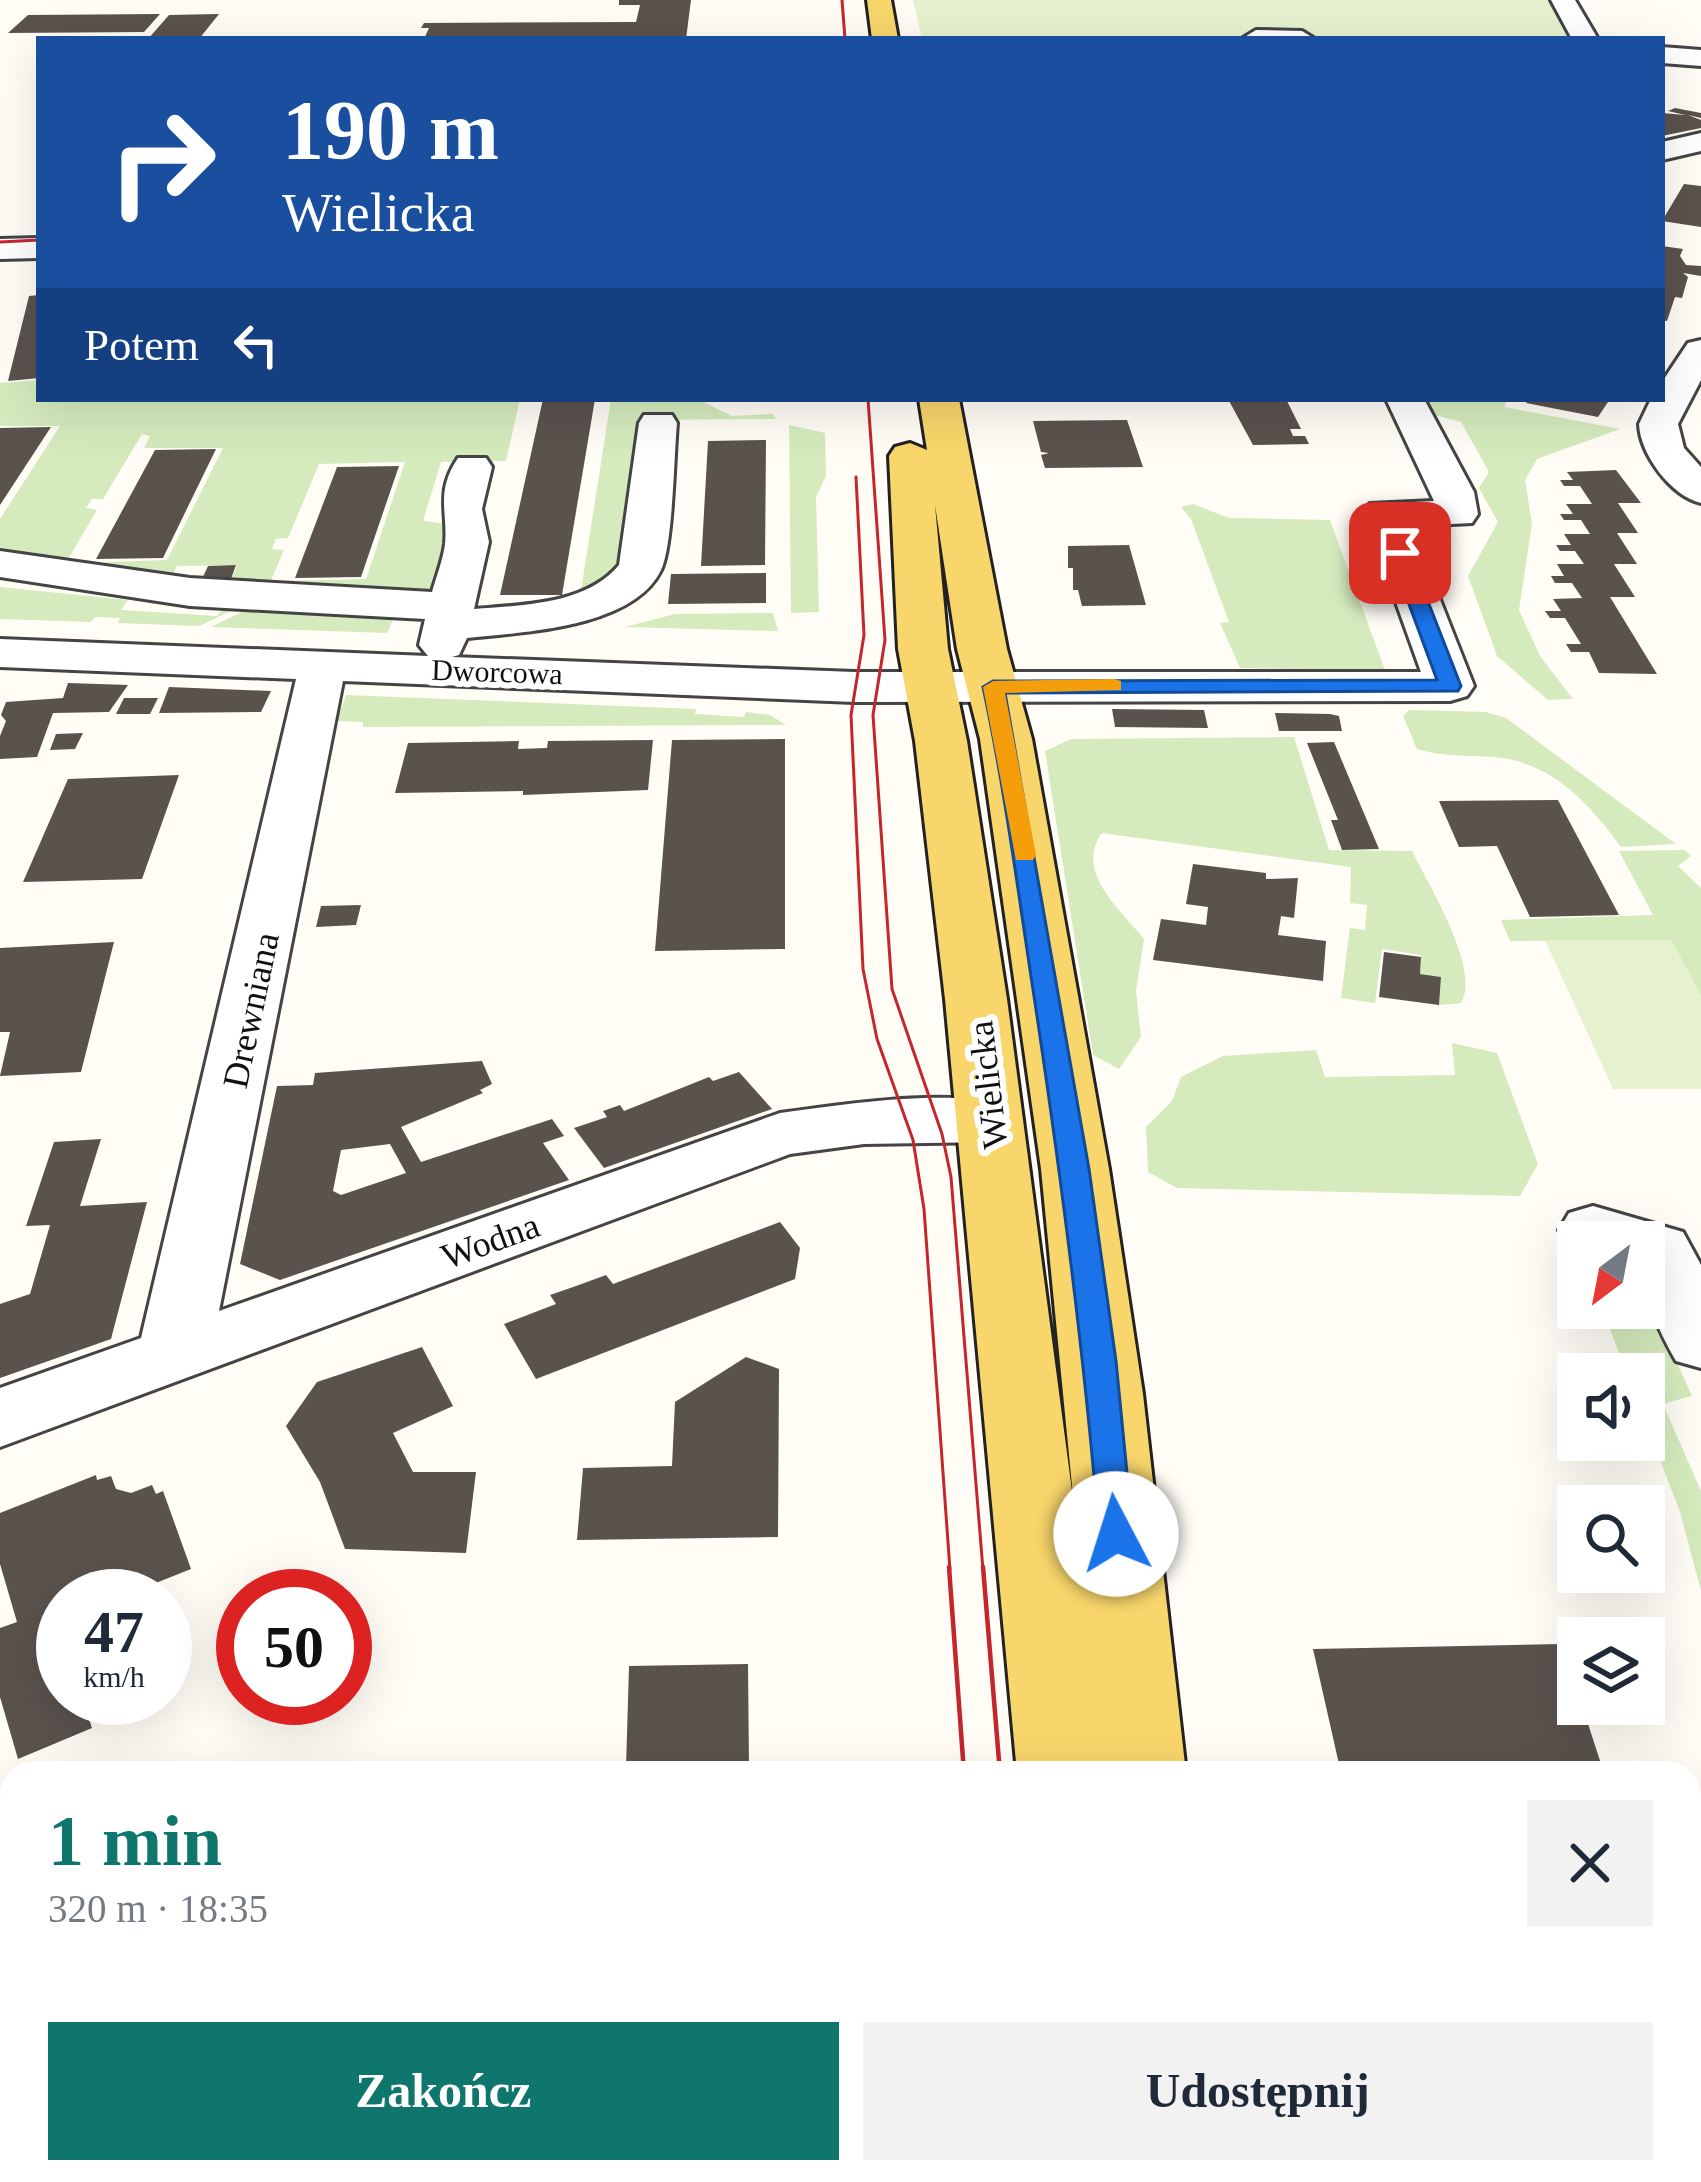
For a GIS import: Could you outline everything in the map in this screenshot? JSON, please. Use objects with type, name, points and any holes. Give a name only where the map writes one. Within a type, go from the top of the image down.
[{"type":"main road","points":[[859,0],[863,36]]},
{"type":"main road","points":[[879,0],[885,36]]},
{"type":"main road","name":"Wielicka","points":[[906,402],[928,688],[940,741],[991,1121],[1062,1761]]},
{"type":"main road","name":"Wielicka","points":[[940,402],[982,650],[1010,760],[1093,1296],[1139,1761]]},
{"type":"street","points":[[1563,0],[1584,36]]},
{"type":"street","points":[[1665,55],[1701,58]]},
{"type":"street","points":[[1665,150],[1701,142]]},
{"type":"street","points":[[0,249],[36,248]]},
{"type":"street","points":[[1701,351],[1654,436],[1663,453],[1701,491]]},
{"type":"street","points":[[993,687],[1450,686],[1385,513],[1456,514],[1453,492],[1407,402]]},
{"type":"street","points":[[0,564],[445,634],[581,606],[635,579],[641,567],[658,423]]},
{"type":"street","points":[[445,634],[467,542],[461,509],[472,467]]},
{"type":"street","name":"Dworcowa","points":[[0,652],[327,665],[445,634],[928,688],[993,687]]},
{"type":"street","name":"Drewniana","points":[[173,1356],[274,901],[315,689],[327,665]]},
{"type":"street","name":"Wodna","points":[[0,1418],[780,1134],[864,1123],[991,1121]]},
{"type":"street","points":[[1665,1277],[1701,1342]]},
{"type":"green space","points":[[913,0],[1550,0],[1568,36],[1254,35],[921,36]]},
{"type":"green space","points":[[36,380],[36,402],[519,402],[506,461],[441,462],[423,521],[449,524],[430,595],[279,585],[281,581],[366,579],[405,462],[319,464],[288,538],[276,539],[272,549],[284,550],[269,585],[230,583],[237,565],[177,566],[171,577],[78,563],[167,560],[223,448],[144,448],[150,436],[142,434],[103,499],[92,499],[86,508],[97,510],[64,561],[0,551],[0,519],[60,426],[0,426],[0,383]]},
{"type":"green space","points":[[611,402],[703,402],[732,416],[773,414],[776,419],[641,420],[620,579],[580,597]]},
{"type":"green space","points":[[1428,402],[1506,402],[1504,407],[1620,429],[1537,459],[1525,480],[1532,524],[1519,610],[1540,656],[1573,699],[1548,700],[1497,656],[1468,576],[1498,522],[1479,488],[1489,472],[1461,422],[1435,415]]},
{"type":"green space","points":[[789,425],[825,433],[826,476],[816,497],[819,612],[791,613]]},
{"type":"green space","points":[[1193,504],[1229,518],[1330,520],[1385,670],[1240,668],[1220,623],[1229,622],[1191,519],[1181,507]]},
{"type":"green space","points":[[0,587],[128,600],[121,610],[217,616],[225,605],[242,606],[199,626],[118,623],[120,618],[95,617],[91,622],[0,619]]},
{"type":"green space","points":[[250,608],[396,613],[387,633],[211,627]]},
{"type":"green space","points":[[773,613],[778,631],[625,627],[675,614]]},
{"type":"green space","points":[[346,695],[696,709],[695,714],[744,717],[746,712],[770,715],[786,725],[363,727],[363,722],[337,721]]},
{"type":"green space","points":[[1409,710],[1486,712],[1506,718],[1676,844],[1621,847],[1567,787],[1514,760],[1417,749],[1403,716]]},
{"type":"green space","points":[[1294,737],[1329,850],[1412,851],[1459,949],[1465,988],[1461,1003],[1439,1005],[1441,977],[1420,974],[1421,955],[1382,949],[1375,1003],[1341,998],[1350,928],[1365,930],[1367,905],[1350,903],[1351,867],[1102,833],[1093,862],[1097,876],[1144,939],[1136,991],[1141,1037],[1119,1069],[1093,1055],[1045,751],[1071,739]]},
{"type":"green space","points":[[1685,850],[1691,856],[1678,866],[1701,888],[1701,996],[1671,940],[1510,941],[1501,920],[1653,915],[1619,851]]},
{"type":"green space","points":[[1545,940],[1671,940],[1701,996],[1701,1089],[1613,1089]]},
{"type":"green space","points":[[1452,1043],[1497,1053],[1538,1164],[1520,1196],[1177,1188],[1148,1172],[1146,1127],[1172,1101],[1181,1077],[1223,1056],[1316,1050],[1325,1077],[1455,1075]]},
{"type":"green space","points":[[1610,1329],[1662,1329],[1692,1396],[1665,1403],[1665,1353],[1619,1353]]},
{"type":"green space","points":[[1665,1409],[1701,1491],[1701,1591],[1660,1461],[1665,1461]]},
{"type":"building","points":[[619,0],[691,0],[686,36],[425,36],[429,28],[421,28],[424,23],[636,22],[640,5],[619,5]]},
{"type":"building","points":[[160,14],[144,32],[8,33],[28,15]]},
{"type":"building","points":[[219,14],[201,36],[151,36],[169,15]]},
{"type":"building","points":[[1668,111],[1701,113],[1701,118],[1688,115],[1701,120],[1701,128],[1665,135],[1665,113],[1685,115]]},
{"type":"building","points":[[1684,184],[1701,186],[1701,227],[1665,221]]},
{"type":"building","points":[[1665,246],[1683,249],[1680,256],[1686,265],[1701,266],[1701,276],[1683,273],[1688,277],[1682,298],[1675,297],[1667,321]]},
{"type":"building","points":[[36,295],[36,378],[8,381],[29,296]]},
{"type":"building","points":[[542,402],[594,402],[562,595],[500,595]]},
{"type":"building","points":[[1230,402],[1288,402],[1301,429],[1290,429],[1293,436],[1305,436],[1309,444],[1253,445]]},
{"type":"building","points":[[1527,402],[1608,402],[1598,417]]},
{"type":"building","points":[[1127,420],[1143,467],[1045,468],[1041,455],[1049,453],[1041,452],[1033,421]]},
{"type":"building","points":[[51,427],[0,505],[0,428]]},
{"type":"building","points":[[766,440],[765,565],[701,566],[708,441]]},
{"type":"building","points":[[216,449],[163,558],[96,559],[155,450]]},
{"type":"building","points":[[399,466],[361,577],[295,578],[337,467]]},
{"type":"building","points":[[1616,470],[1641,503],[1618,503],[1638,533],[1617,533],[1637,564],[1614,564],[1635,597],[1610,597],[1657,674],[1599,673],[1589,652],[1571,652],[1566,644],[1581,644],[1565,618],[1550,618],[1545,611],[1561,611],[1553,599],[1582,598],[1572,583],[1555,583],[1551,576],[1564,576],[1557,564],[1584,564],[1575,551],[1560,551],[1556,545],[1571,545],[1564,534],[1590,534],[1581,520],[1564,520],[1560,514],[1573,514],[1566,504],[1592,504],[1580,486],[1564,486],[1560,480],[1573,480],[1567,472]]},
{"type":"building","points":[[1129,545],[1146,605],[1082,606],[1078,590],[1073,590],[1068,546]]},
{"type":"building","points":[[236,565],[231,579],[202,579],[208,566]]},
{"type":"building","points":[[766,573],[766,603],[668,604],[671,574]]},
{"type":"building","points":[[68,683],[128,685],[109,712],[53,713],[37,757],[0,759],[6,721],[1,715],[6,702],[63,698]]},
{"type":"building","points":[[169,687],[271,691],[261,712],[159,713]]},
{"type":"building","points":[[124,698],[158,698],[150,714],[116,714]]},
{"type":"building","points":[[1112,709],[1204,710],[1208,728],[1115,727]]},
{"type":"building","points":[[1275,713],[1339,716],[1342,731],[1279,731]]},
{"type":"building","points":[[83,733],[75,749],[50,750],[56,734]]},
{"type":"building","points":[[785,739],[785,949],[655,951],[672,740]]},
{"type":"building","points":[[653,740],[648,790],[395,793],[408,743],[519,741],[518,749],[547,748],[548,741]]},
{"type":"building","points":[[1334,742],[1379,849],[1342,850],[1331,820],[1338,820],[1307,743]]},
{"type":"building","points":[[179,775],[142,879],[23,882],[68,779]]},
{"type":"building","points":[[1558,800],[1619,915],[1530,917],[1497,846],[1459,847],[1439,801]]},
{"type":"building","points":[[1193,864],[1266,873],[1266,879],[1298,878],[1294,918],[1281,916],[1278,935],[1326,941],[1323,981],[1153,960],[1161,919],[1206,925],[1208,907],[1186,904]]},
{"type":"building","points":[[361,905],[356,925],[316,927],[321,906]]},
{"type":"building","points":[[114,942],[81,1072],[0,1076],[10,1032],[0,1032],[0,948]]},
{"type":"building","points":[[1384,952],[1421,957],[1420,974],[1441,977],[1439,1005],[1379,997]]},
{"type":"building","points":[[482,1061],[492,1084],[480,1090],[483,1093],[401,1127],[421,1162],[552,1119],[564,1136],[543,1143],[569,1180],[280,1280],[240,1264],[277,1086],[313,1085],[315,1073]],"holes":[[[390,1144],[406,1173],[341,1195],[333,1191],[341,1150]]]},
{"type":"building","points":[[739,1072],[772,1109],[604,1168],[574,1128],[607,1117],[603,1111],[620,1105],[624,1111],[709,1077],[713,1081]]},
{"type":"building","points":[[101,1139],[80,1206],[147,1202],[111,1339],[0,1378],[0,1304],[30,1294],[50,1225],[26,1226],[54,1142]]},
{"type":"building","points":[[780,1222],[800,1248],[795,1279],[536,1379],[504,1324],[556,1304],[550,1295],[606,1275],[613,1284]]},
{"type":"building","points":[[422,1347],[453,1406],[393,1433],[413,1472],[476,1472],[466,1553],[345,1549],[320,1482],[286,1426],[317,1382]]},
{"type":"building","points":[[746,1357],[779,1369],[778,1537],[577,1540],[583,1468],[672,1466],[675,1402]]},
{"type":"building","points":[[96,1475],[97,1480],[111,1476],[116,1489],[131,1493],[152,1485],[156,1494],[163,1491],[191,1569],[36,1569],[36,1725],[92,1728],[18,1759],[0,1697],[0,1628],[17,1622],[0,1564],[0,1513]]},
{"type":"building","points":[[1557,1644],[1557,1725],[1588,1725],[1600,1761],[1338,1761],[1313,1649]]},
{"type":"building","points":[[748,1664],[749,1761],[626,1761],[629,1666]]},
{"type":"tram line","points":[[842,0],[845,36]]},
{"type":"tram line","points":[[0,242],[36,240]]},
{"type":"tram line","points":[[868,402],[885,640],[873,715],[892,989],[942,1134],[951,1177],[983,1570]]},
{"type":"tram line","points":[[856,477],[864,635],[851,715],[863,969],[877,1039],[913,1140],[924,1209],[950,1570]]},
{"type":"tram line","points":[[949,1567],[963,1761]]},
{"type":"tram line","points":[[983,1567],[999,1761]]},
{"type":"slow traffic","points":[[1025,855],[993,687],[1114,686]]},
{"type":"route","points":[[1116,1534],[1093,1296],[1075,1169],[1010,760],[993,687],[1450,686],[1400,553]]}]
